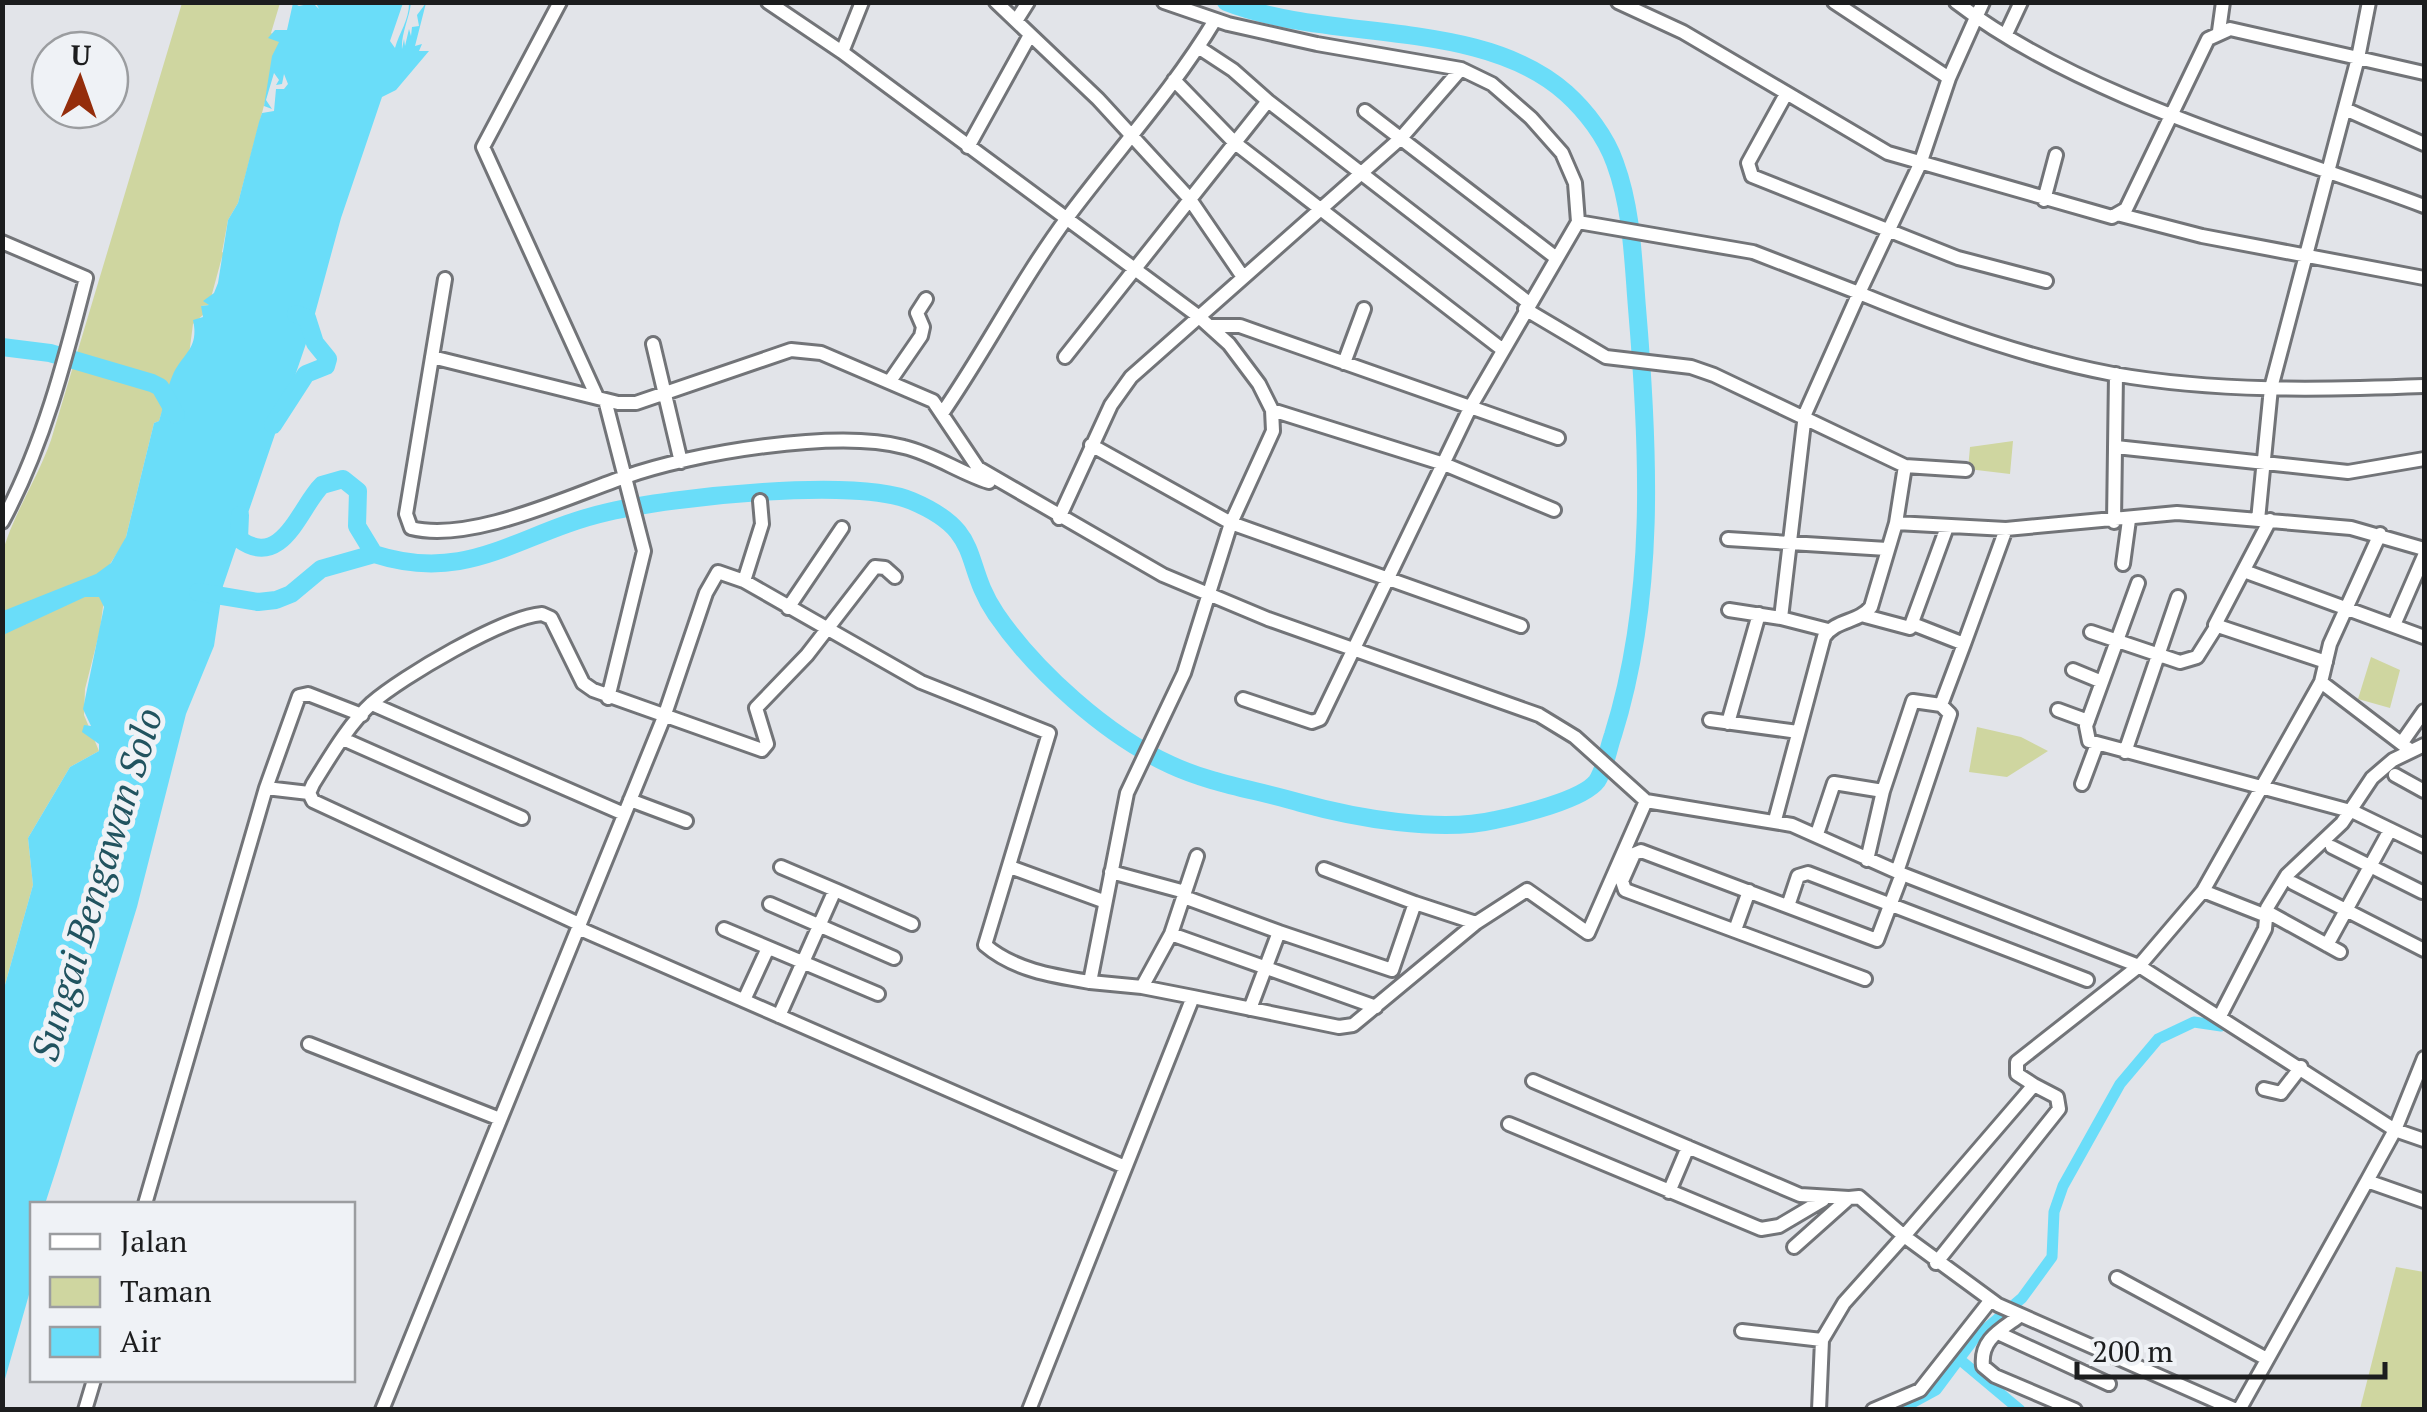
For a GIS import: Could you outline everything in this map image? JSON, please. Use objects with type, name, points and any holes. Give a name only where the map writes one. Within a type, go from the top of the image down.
[{"type":"street","points":[[560,2],[483,147],[601,398],[642,532],[642,568],[608,698]]},
{"type":"street","points":[[768,2],[842,52],[1198,316],[1230,344],[1272,410],[1273,431],[1231,523],[1205,594],[1184,673],[1128,793],[1103,901],[1090,982]]},
{"type":"street","points":[[842,52],[862,2]]},
{"type":"street","points":[[996,2],[1190,198],[1243,276]]},
{"type":"street","points":[[1016,22],[1028,2]]},
{"type":"street","points":[[1164,2],[1214,20],[1462,70],[1492,84],[1562,153],[1574,183],[1578,222],[1554,257],[1471,406],[1317,723],[1244,698]]},
{"type":"street","points":[[1834,2],[1949,78]]},
{"type":"street","points":[[1956,2],[1976,18],[2074,70],[2171,113],[2424,206]]},
{"type":"street","points":[[1781,618],[1804,421],[1920,164],[1949,78],[1983,2]]},
{"type":"street","points":[[2006,34],[2021,2]]},
{"type":"street","points":[[2121,215],[2208,39],[2219,30],[2223,2]]},
{"type":"street","points":[[2091,632],[2188,662],[2197,657],[2216,627],[2244,571],[2264,520],[2263,462],[2271,388],[2303,256],[2346,109],[2368,2]]},
{"type":"street","points":[[1621,3],[1682,32],[1888,154],[2044,200],[2424,278]]},
{"type":"street","points":[[943,412],[991,342],[1002,313],[1066,219],[1174,80],[1214,20]]},
{"type":"street","points":[[2219,30],[2424,73]]},
{"type":"street","points":[[968,147],[1030,35]]},
{"type":"street","points":[[1198,47],[1363,172],[1527,306],[1606,357],[1702,371],[1905,466],[1966,470]]},
{"type":"street","points":[[1059,518],[1091,445],[1131,378],[1401,138],[1462,70]]},
{"type":"street","points":[[1174,80],[1235,143],[1503,350]]},
{"type":"street","points":[[1786,94],[1748,170],[1752,176],[1958,258],[2046,281]]},
{"type":"street","points":[[1065,358],[1268,101]]},
{"type":"street","points":[[2346,109],[2424,144]]},
{"type":"street","points":[[1365,111],[1554,257]]},
{"type":"street","points":[[2044,200],[2056,155]]},
{"type":"street","points":[[1578,222],[1753,252],[2040,356],[2116,374],[2271,388],[2424,386]]},
{"type":"street","points":[[2,242],[86,278],[57,386],[20,489],[2,522]]},
{"type":"street","points":[[444,279],[406,514],[411,528],[425,532],[507,520],[626,476],[788,443],[869,440],[909,448],[1002,486],[1205,594],[1539,715],[1575,738],[1646,801],[1686,810],[1775,820],[1817,834],[1867,860],[2140,966],[2395,1130],[2424,1140]]},
{"type":"street","points":[[890,381],[921,336],[923,327],[917,313],[926,299]]},
{"type":"street","points":[[1344,363],[1364,309]]},
{"type":"street","points":[[1209,326],[1229,323],[1558,438]]},
{"type":"street","points":[[652,344],[681,462]]},
{"type":"street","points":[[432,357],[636,403],[791,350],[821,353],[933,401],[978,468],[1002,486]]},
{"type":"street","points":[[2114,522],[2116,374]]},
{"type":"street","points":[[1272,410],[1444,464],[1554,510]]},
{"type":"street","points":[[1091,445],[1231,523],[1521,626]]},
{"type":"street","points":[[2116,448],[2348,472],[2424,459]]},
{"type":"street","points":[[1729,610],[1828,630],[1864,616],[1877,596],[1896,523],[1905,466]]},
{"type":"street","points":[[744,581],[762,524],[760,501]]},
{"type":"street","points":[[1896,523],[2006,529],[2176,514],[2380,534],[2424,552],[2394,624]]},
{"type":"street","points":[[2123,564],[2130,520]]},
{"type":"street","points":[[1864,616],[1905,628],[1913,624],[1947,527]]},
{"type":"street","points":[[788,608],[842,528]]},
{"type":"street","points":[[1941,705],[2006,529]]},
{"type":"street","points":[[1936,1263],[2059,1108],[2057,1098],[2017,1074],[2017,1062],[2140,966],[2203,891],[2321,682],[2348,606],[2380,534]]},
{"type":"street","points":[[1728,539],[1887,549]]},
{"type":"street","points":[[309,793],[342,739],[367,710],[446,655],[504,626],[542,614],[551,618],[583,683],[608,698],[766,748],[756,708],[788,678],[875,568],[885,568],[895,577]]},
{"type":"street","points":[[382,1410],[664,718],[712,578],[723,571],[921,682],[1049,733],[985,945],[1005,959],[1047,976],[1142,987],[1340,1027],[1353,1025],[1476,923],[1527,890],[1588,933],[1646,801]]},
{"type":"street","points":[[2244,571],[2424,637]]},
{"type":"street","points":[[2138,583],[2088,721],[2086,734],[2097,744],[2355,813],[2421,844],[2424,825]]},
{"type":"street","points":[[2125,752],[2178,597]]},
{"type":"street","points":[[1728,724],[1759,614]]},
{"type":"street","points":[[1913,624],[1964,644]]},
{"type":"street","points":[[2216,627],[2326,662]]},
{"type":"street","points":[[1775,820],[1828,630]]},
{"type":"street","points":[[2073,670],[2102,682]]},
{"type":"street","points":[[2321,682],[2413,745]]},
{"type":"street","points":[[146,1202],[266,788],[299,696],[308,694],[367,710],[624,814]]},
{"type":"street","points":[[1864,979],[1626,890],[1622,881],[1634,854],[1641,852],[1877,940],[1950,714],[1941,705],[1914,701],[1883,792],[1867,860]]},
{"type":"street","points":[[2058,710],[2088,721]]},
{"type":"street","points":[[2220,1016],[2287,875],[2355,813],[2372,778],[2413,745],[2424,711]]},
{"type":"street","points":[[1710,720],[1798,732]]},
{"type":"street","points":[[342,739],[522,818]]},
{"type":"street","points":[[2082,784],[2097,744]]},
{"type":"street","points":[[2395,775],[2424,791]]},
{"type":"street","points":[[1817,834],[1834,782],[1883,792]]},
{"type":"street","points":[[266,788],[309,793]]},
{"type":"street","points":[[309,793],[313,800],[578,926],[1126,1167]]},
{"type":"street","points":[[630,800],[686,821]]},
{"type":"street","points":[[2203,891],[2268,914],[2334,948],[2346,910],[2390,830]]},
{"type":"street","points":[[2332,848],[2422,892]]},
{"type":"street","points":[[1142,987],[1171,934],[1197,856]]},
{"type":"street","points":[[781,867],[912,924]]},
{"type":"street","points":[[1010,867],[1103,901]]},
{"type":"street","points":[[1324,869],[1476,923]]},
{"type":"street","points":[[1111,872],[1185,894],[1410,979]]},
{"type":"street","points":[[1788,906],[1798,876],[1808,872],[2088,980]]},
{"type":"street","points":[[2294,882],[2424,950]]},
{"type":"street","points":[[780,1016],[835,890]]},
{"type":"street","points":[[1735,930],[1749,891]]},
{"type":"street","points":[[1392,970],[1415,902]]},
{"type":"street","points":[[770,904],[894,958]]},
{"type":"street","points":[[724,929],[878,994]]},
{"type":"street","points":[[1250,1009],[1278,932]]},
{"type":"street","points":[[1171,934],[1376,1007]]},
{"type":"street","points":[[744,1000],[768,948]]},
{"type":"street","points":[[1029,1410],[1193,997]]},
{"type":"street","points":[[309,1044],[500,1119]]},
{"type":"street","points":[[1533,1081],[1800,1194],[1823,1200],[1865,1200],[1936,1263],[1994,1303],[2237,1410],[2368,1182],[2395,1130],[2424,1058]]},
{"type":"street","points":[[2264,1089],[2281,1093],[2300,1067]]},
{"type":"street","points":[[1818,1410],[1822,1340],[1844,1304],[2034,1085]]},
{"type":"street","points":[[1509,1124],[1760,1230],[1780,1226],[1823,1200]]},
{"type":"street","points":[[1668,1192],[1688,1147]]},
{"type":"street","points":[[2368,1182],[2424,1201]]},
{"type":"street","points":[[1794,1247],[1848,1198]]},
{"type":"street","points":[[2117,1278],[2265,1358]]},
{"type":"street","points":[[1873,1410],[1920,1390],[1994,1303]]},
{"type":"street","points":[[2016,1313],[1981,1350],[1983,1366],[1995,1376],[2075,1410]]},
{"type":"street","points":[[1742,1331],[1822,1340]]},
{"type":"street","points":[[1998,1332],[2109,1384]]},
{"type":"street","points":[[85,1410],[93,1382]]},
{"type":"green space","points":[[182,3],[280,3],[271,33],[280,41],[279,49],[238,203],[228,220],[222,252],[226,254],[209,305],[201,306],[205,313],[193,324],[189,355],[174,374],[159,421],[154,423],[125,541],[108,567],[100,630],[85,689],[84,715],[99,751],[70,767],[28,838],[33,885],[3,992],[2,554],[51,440]]},
{"type":"green space","points":[[2013,441],[2010,474],[1968,469],[1970,447]]},
{"type":"green space","points":[[2371,657],[2400,670],[2390,708],[2358,699]]},
{"type":"green space","points":[[1977,727],[2021,737],[2048,751],[2007,777],[1969,772]]},
{"type":"green space","points":[[2396,1267],[2424,1272],[2424,1409],[2360,1409]]},
{"type":"water","name":"Sungai Bengawan Solo","points":[[293,3],[313,3],[319,9],[316,3],[403,3],[390,41],[395,48],[411,3],[402,49],[409,29],[411,36],[412,27],[419,26],[417,15],[426,3],[415,46],[422,44],[419,51],[429,51],[396,90],[382,97],[341,218],[310,332],[223,586],[214,646],[186,714],[137,907],[58,1164],[46,1202],[30,1202],[30,1291],[3,1386],[3,992],[33,885],[28,838],[70,767],[99,751],[99,744],[82,732],[84,725],[91,726],[83,709],[104,607],[99,597],[85,597],[3,635],[3,611],[96,574],[111,563],[126,537],[154,423],[159,421],[174,372],[193,343],[193,320],[203,317],[201,306],[209,305],[203,301],[214,293],[218,283],[228,220],[238,203],[262,113],[274,111],[276,89],[284,89],[288,84],[284,74],[282,84],[276,85],[279,80],[274,73],[266,100],[272,109],[264,106],[272,56],[279,42],[268,38],[275,30],[287,30]]},
{"type":"waterway","points":[[374,554],[408,562],[467,560],[576,521],[674,501],[808,490],[886,494],[912,501],[951,524],[968,550],[996,614],[1031,658],[1074,700],[1147,753],[1187,772],[1323,809],[1449,825],[1506,818],[1550,806],[1590,788],[1604,765],[1627,683],[1637,630],[1646,523],[1644,415],[1633,253],[1625,198],[1611,153],[1595,125],[1566,93],[1531,69],[1492,52],[1403,34],[1267,15],[1226,2]]},
{"type":"waterway","points":[[273,425],[306,374],[326,366],[328,359],[315,343],[307,318],[296,314]]},
{"type":"waterway","points":[[2,347],[50,353],[152,383],[160,387],[176,415]]},
{"type":"waterway","points":[[240,515],[239,539],[254,547],[267,547],[289,532],[322,485],[343,479],[358,491],[357,526],[374,554]]},
{"type":"waterway","points":[[198,592],[258,602],[276,600],[291,594],[321,569],[374,554]]},
{"type":"waterway","points":[[2229,1013],[2235,1001]]},
{"type":"waterway","points":[[1899,1410],[1936,1390],[1974,1339],[2022,1298],[2052,1257],[2054,1212],[2063,1186],[2120,1084],[2158,1039],[2194,1022],[2221,1026]]},
{"type":"waterway","points":[[1958,1358],[2020,1410]]}]
